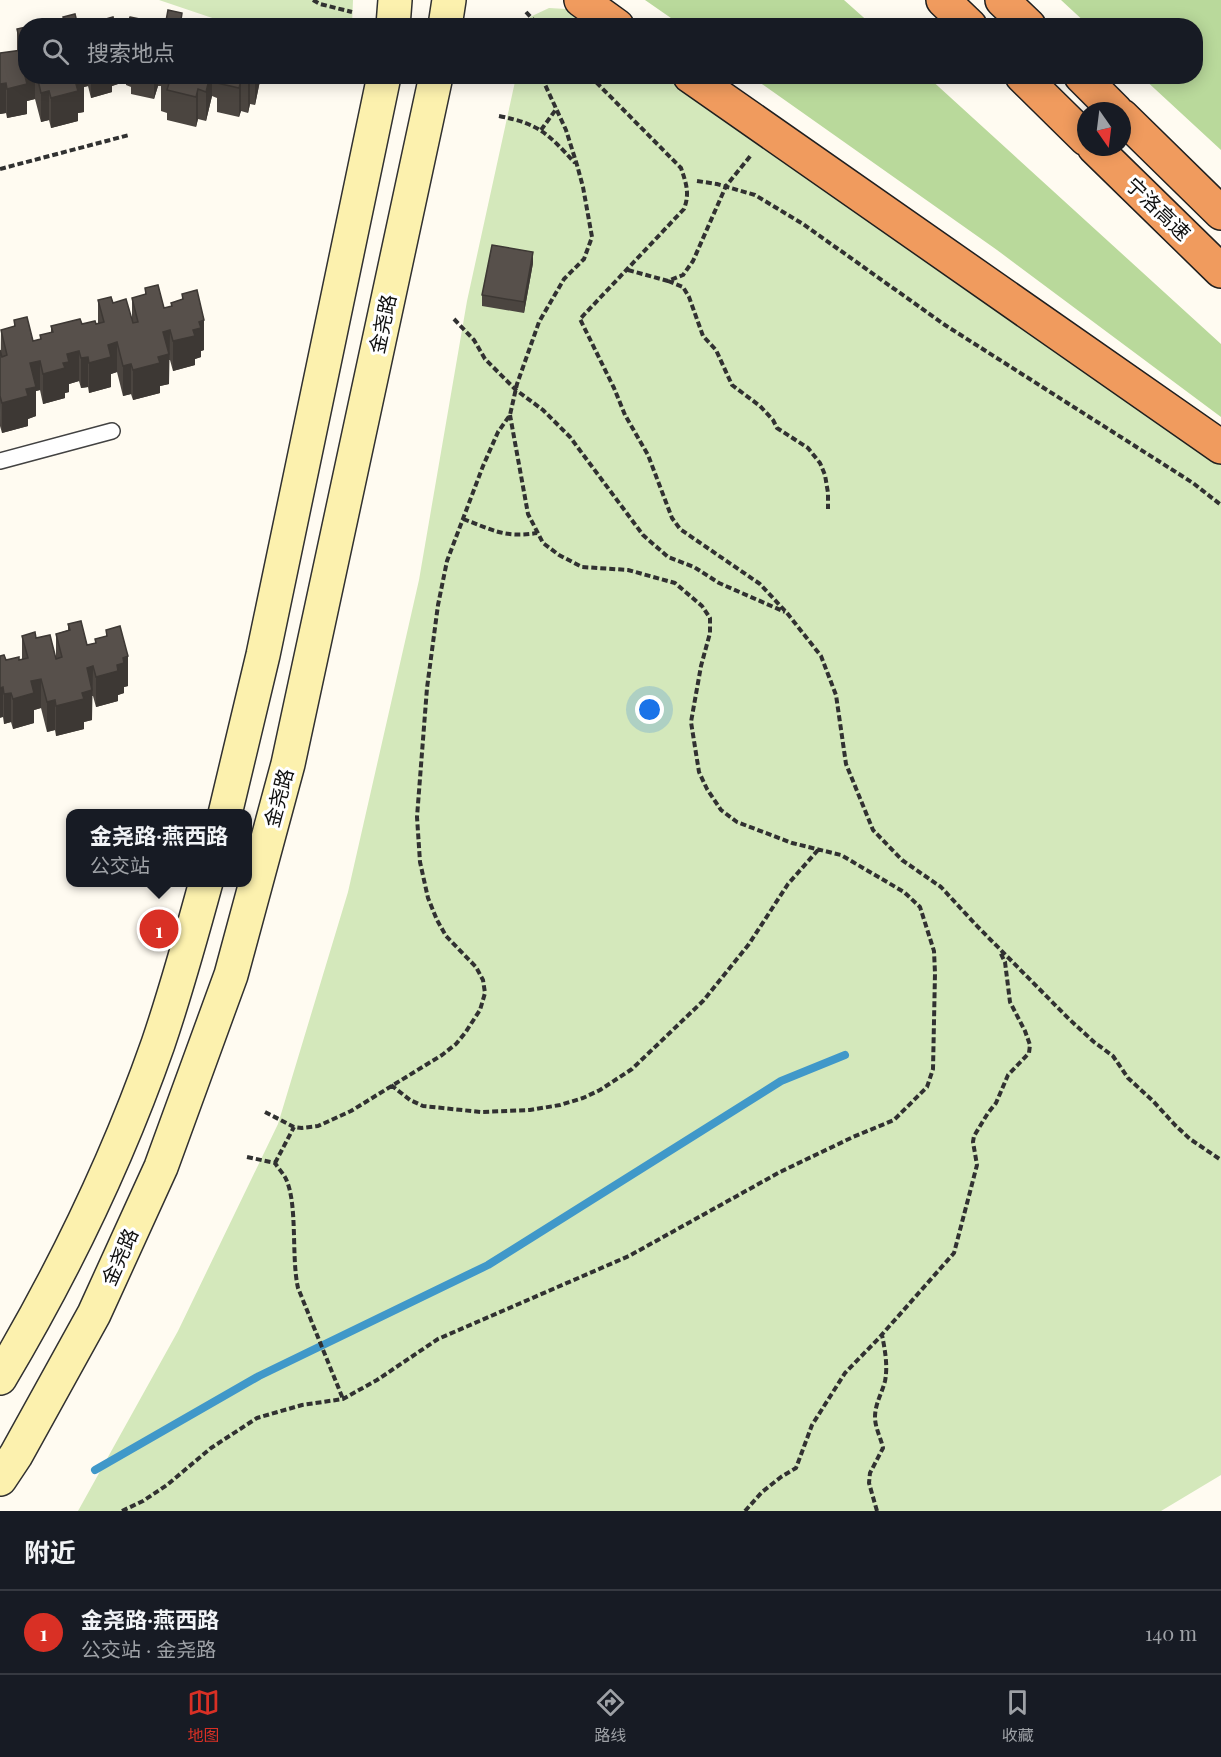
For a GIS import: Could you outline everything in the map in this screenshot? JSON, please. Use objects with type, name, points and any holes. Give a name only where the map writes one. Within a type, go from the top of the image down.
[{"type":"highway","points":[[581,0],[606,18]]},
{"type":"highway","points":[[943,0],[962,18]]},
{"type":"highway","points":[[1002,0],[1021,18]]},
{"type":"highway","points":[[701,84],[1221,447]]},
{"type":"highway","points":[[1030,84],[1077,130]]},
{"type":"highway","points":[[1089,84],[1107,102]]},
{"type":"highway","name":"宁洛高速","points":[[1131,126],[1221,213]]},
{"type":"highway","name":"宁洛高速","points":[[1103,156],[1221,271]]},
{"type":"main road","points":[[394,18],[395,0]]},
{"type":"main road","points":[[446,18],[448,0]]},
{"type":"main road","points":[[226,809],[263,655],[382,84]]},
{"type":"main road","name":"金尧路","points":[[0,1479],[16,1455],[94,1314],[161,1167],[231,975],[288,764],[434,84]]},
{"type":"main road","points":[[0,1378],[32,1324],[108,1170],[158,1044],[205,887]]},
{"type":"lane","points":[[0,461],[112,431]]},
{"type":"path","points":[[313,0],[352,12]]},
{"type":"path","points":[[526,12],[532,18]]},
{"type":"path","points":[[265,1112],[294,1127],[302,1128],[318,1126],[334,1119],[442,1055],[456,1044],[480,1010],[485,993],[483,980],[476,967],[446,936],[428,898],[420,861],[417,816],[431,649],[447,561],[483,466],[498,432],[510,415],[527,353],[543,315],[564,279],[584,259],[592,237],[577,165],[557,108],[546,84]]},
{"type":"path","points":[[598,84],[681,168],[687,184],[688,198],[684,208],[580,319],[625,415],[648,455],[672,518],[680,530],[760,584],[787,613],[821,656],[836,695],[846,764],[873,830],[902,860],[941,887],[1077,1027],[1113,1056],[1128,1078],[1175,1125],[1221,1160]]},
{"type":"path","points":[[541,130],[557,108]]},
{"type":"path","points":[[499,116],[514,119],[541,130],[577,165]]},
{"type":"path","points":[[0,168],[129,135]]},
{"type":"path","points":[[668,281],[683,275],[693,261],[726,186],[759,146]]},
{"type":"path","points":[[697,181],[726,186],[755,195],[803,224],[945,325],[1193,483],[1221,505]]},
{"type":"path","points":[[627,269],[668,281],[683,288],[689,297],[703,336],[716,350],[732,385],[760,406],[773,420],[777,429],[808,448],[820,463],[825,475],[828,509]]},
{"type":"path","points":[[454,318],[474,340],[485,359],[516,390],[543,410],[570,437],[642,535],[668,557],[694,567],[720,582],[787,613]]},
{"type":"path","points":[[122,1511],[143,1501],[167,1485],[212,1448],[257,1418],[302,1405],[343,1399],[377,1380],[438,1339],[629,1256],[780,1172],[894,1120],[927,1087],[933,1069],[934,951],[920,907],[904,892],[842,855],[818,850],[737,822],[721,810],[699,772],[692,722],[701,666],[710,633],[710,618],[702,606],[675,583],[657,576],[628,570],[582,567],[559,555],[543,543],[528,514],[510,415]]},
{"type":"path","points":[[464,519],[515,536],[537,533]]},
{"type":"path","points":[[391,1085],[410,1100],[423,1106],[481,1112],[530,1110],[560,1105],[600,1090],[632,1069],[704,1001],[749,944],[788,884],[818,850]]},
{"type":"path","points":[[745,1511],[762,1492],[796,1468],[812,1425],[833,1389],[855,1361],[954,1253],[976,1165],[974,1136],[996,1103],[1008,1075],[1029,1053],[1030,1045],[1025,1030],[1010,1002],[1005,962],[999,949]]},
{"type":"path","points":[[275,1163],[294,1127]]},
{"type":"path","points":[[247,1156],[275,1163],[286,1179],[291,1200],[294,1270],[298,1288],[343,1399]]},
{"type":"path","points":[[877,1511],[869,1483],[870,1473],[883,1448],[875,1420],[875,1410],[888,1366],[883,1350],[882,1334]]},
{"type":"green space","points":[[159,0],[353,0],[352,18],[212,18]]},
{"type":"green space","points":[[645,0],[844,0],[864,18],[671,18]]},
{"type":"green space","points":[[1061,0],[1221,0],[1221,150],[1150,84],[1203,84],[1203,18],[1080,18]]},
{"type":"green space","points":[[549,8],[583,10],[594,18],[530,18]]},
{"type":"green space","points":[[514,84],[684,84],[1221,465],[1221,1475],[1161,1511],[78,1511],[178,1331],[278,1124],[348,892],[419,580],[467,301]]},
{"type":"green space","points":[[762,84],[936,84],[1221,344],[1221,417],[997,250]]},
{"type":"building","points":[[168,10],[182,13],[181,18],[166,18]]},
{"type":"building","points":[[75,14],[76,18],[63,18]]},
{"type":"building","points":[[18,51],[18,84],[27,84],[7,89],[6,83],[0,84],[0,53]]},
{"type":"building","points":[[39,84],[76,84],[78,91],[51,98],[49,91],[41,93]]},
{"type":"building","points":[[169,84],[208,84],[206,92],[198,89],[196,97],[167,90]]},
{"type":"building","points":[[221,84],[240,84],[239,88]]},
{"type":"building","points":[[492,245],[533,252],[524,302],[482,295]]},
{"type":"building","points":[[158,285],[164,308],[183,299],[182,294],[197,290],[204,320],[199,322],[201,328],[193,330],[195,336],[173,341],[170,330],[163,332],[169,354],[158,357],[160,363],[133,370],[131,364],[123,366],[117,342],[108,345],[111,357],[89,363],[88,357],[81,358],[79,351],[67,354],[69,362],[63,363],[65,368],[43,374],[40,361],[30,363],[36,387],[26,389],[28,396],[2,403],[0,350],[2,357],[7,355],[1,330],[15,326],[14,320],[27,317],[33,341],[41,339],[40,335],[53,332],[51,326],[80,319],[82,324],[95,321],[96,324],[104,322],[98,300],[111,297],[113,303],[126,299],[133,323],[138,322],[132,298],[146,294],[145,288]]},
{"type":"building","points":[[81,621],[87,645],[96,643],[95,639],[107,636],[106,630],[120,626],[128,656],[123,658],[124,663],[117,665],[118,671],[96,677],[93,666],[87,668],[92,690],[82,693],[84,699],[56,706],[55,700],[47,702],[41,679],[31,681],[34,693],[13,699],[11,693],[4,694],[3,687],[0,688],[0,656],[4,655],[6,660],[19,657],[19,660],[28,658],[22,636],[35,632],[36,638],[50,635],[56,659],[62,657],[56,634],[70,630],[68,624]]},
{"type":"waterway","points":[[95,1470],[259,1376],[488,1265],[781,1081],[845,1055]]},
{"type":"place","name":"金尧路·燕西路","points":[[159,929]]}]
